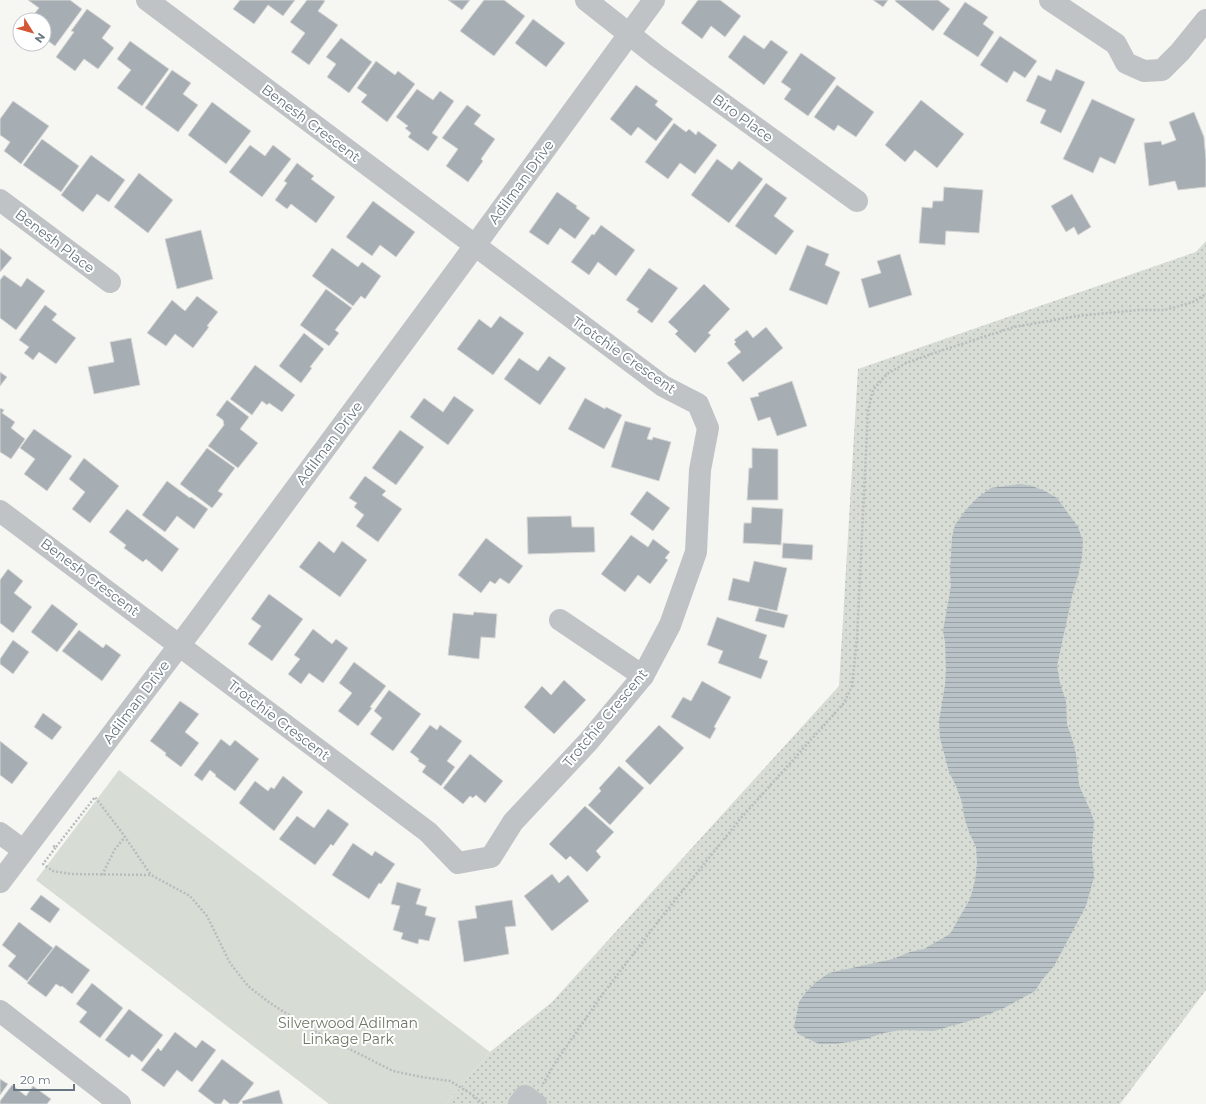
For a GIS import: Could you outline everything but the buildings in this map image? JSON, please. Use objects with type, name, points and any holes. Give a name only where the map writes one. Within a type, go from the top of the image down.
[{"type":"street","name":"Benesh Crescent","points":[[147,0],[475,245]]},
{"type":"street","name":"Biro Place","points":[[586,0],[628,34],[857,201]]},
{"type":"street","name":"Adilman Drive","points":[[0,882],[179,645],[654,0]]},
{"type":"street","points":[[1050,0],[1116,44],[1126,63],[1144,71],[1162,70],[1180,52],[1206,20]]},
{"type":"street","name":"Benesh Place","points":[[0,200],[110,282]]},
{"type":"street","name":"Trotchie Crescent","points":[[179,645],[428,832],[458,863],[491,857],[513,822],[588,742],[643,676],[670,625],[696,552],[700,470],[708,428],[698,404],[663,386],[475,245]]},
{"type":"street","name":"Benesh Crescent","points":[[0,511],[179,645]]},
{"type":"street","points":[[560,620],[643,676]]},
{"type":"street","points":[[0,833],[23,850]]},
{"type":"street","points":[[0,1011],[120,1104]]},
{"type":"path","points":[[530,1103],[602,995],[660,919],[741,818],[844,703],[852,686],[856,638],[868,411],[873,390],[887,374],[906,363],[1014,327],[1077,316],[1138,310],[1165,310],[1193,302],[1206,294]]},
{"type":"path","points":[[151,875],[71,874],[53,871],[43,864],[95,797],[151,875],[190,896],[207,916],[230,963],[248,986],[270,1003],[314,1031],[393,1071],[450,1081],[470,1093],[484,1104]]},
{"type":"path","points":[[38,832],[56,848]]},
{"type":"path","points":[[102,875],[116,849],[125,837]]},
{"type":"green space","points":[[1206,241],[1206,990],[1120,1104],[446,1104],[490,1052],[552,1002],[839,686],[858,369],[1196,252]]},
{"type":"green space","name":"Silverwood Adilman Linkage Park","points":[[119,770],[490,1052],[446,1104],[329,1104],[36,880]]},
{"type":"shaded area","points":[[1020,484],[1032,486],[1057,498],[1078,527],[1083,541],[1082,557],[1057,666],[1060,683],[1066,701],[1067,724],[1076,754],[1079,785],[1094,821],[1092,850],[1094,877],[1086,906],[1054,966],[1035,991],[1004,1008],[979,1018],[934,1031],[902,1030],[883,1033],[866,1039],[836,1044],[819,1044],[798,1034],[794,1027],[799,1002],[816,982],[829,973],[893,959],[910,952],[924,949],[950,934],[970,899],[975,881],[977,863],[976,847],[964,816],[962,802],[949,772],[940,738],[939,721],[945,685],[945,642],[943,631],[951,586],[950,572],[952,537],[955,525],[977,498],[991,488]]}]
